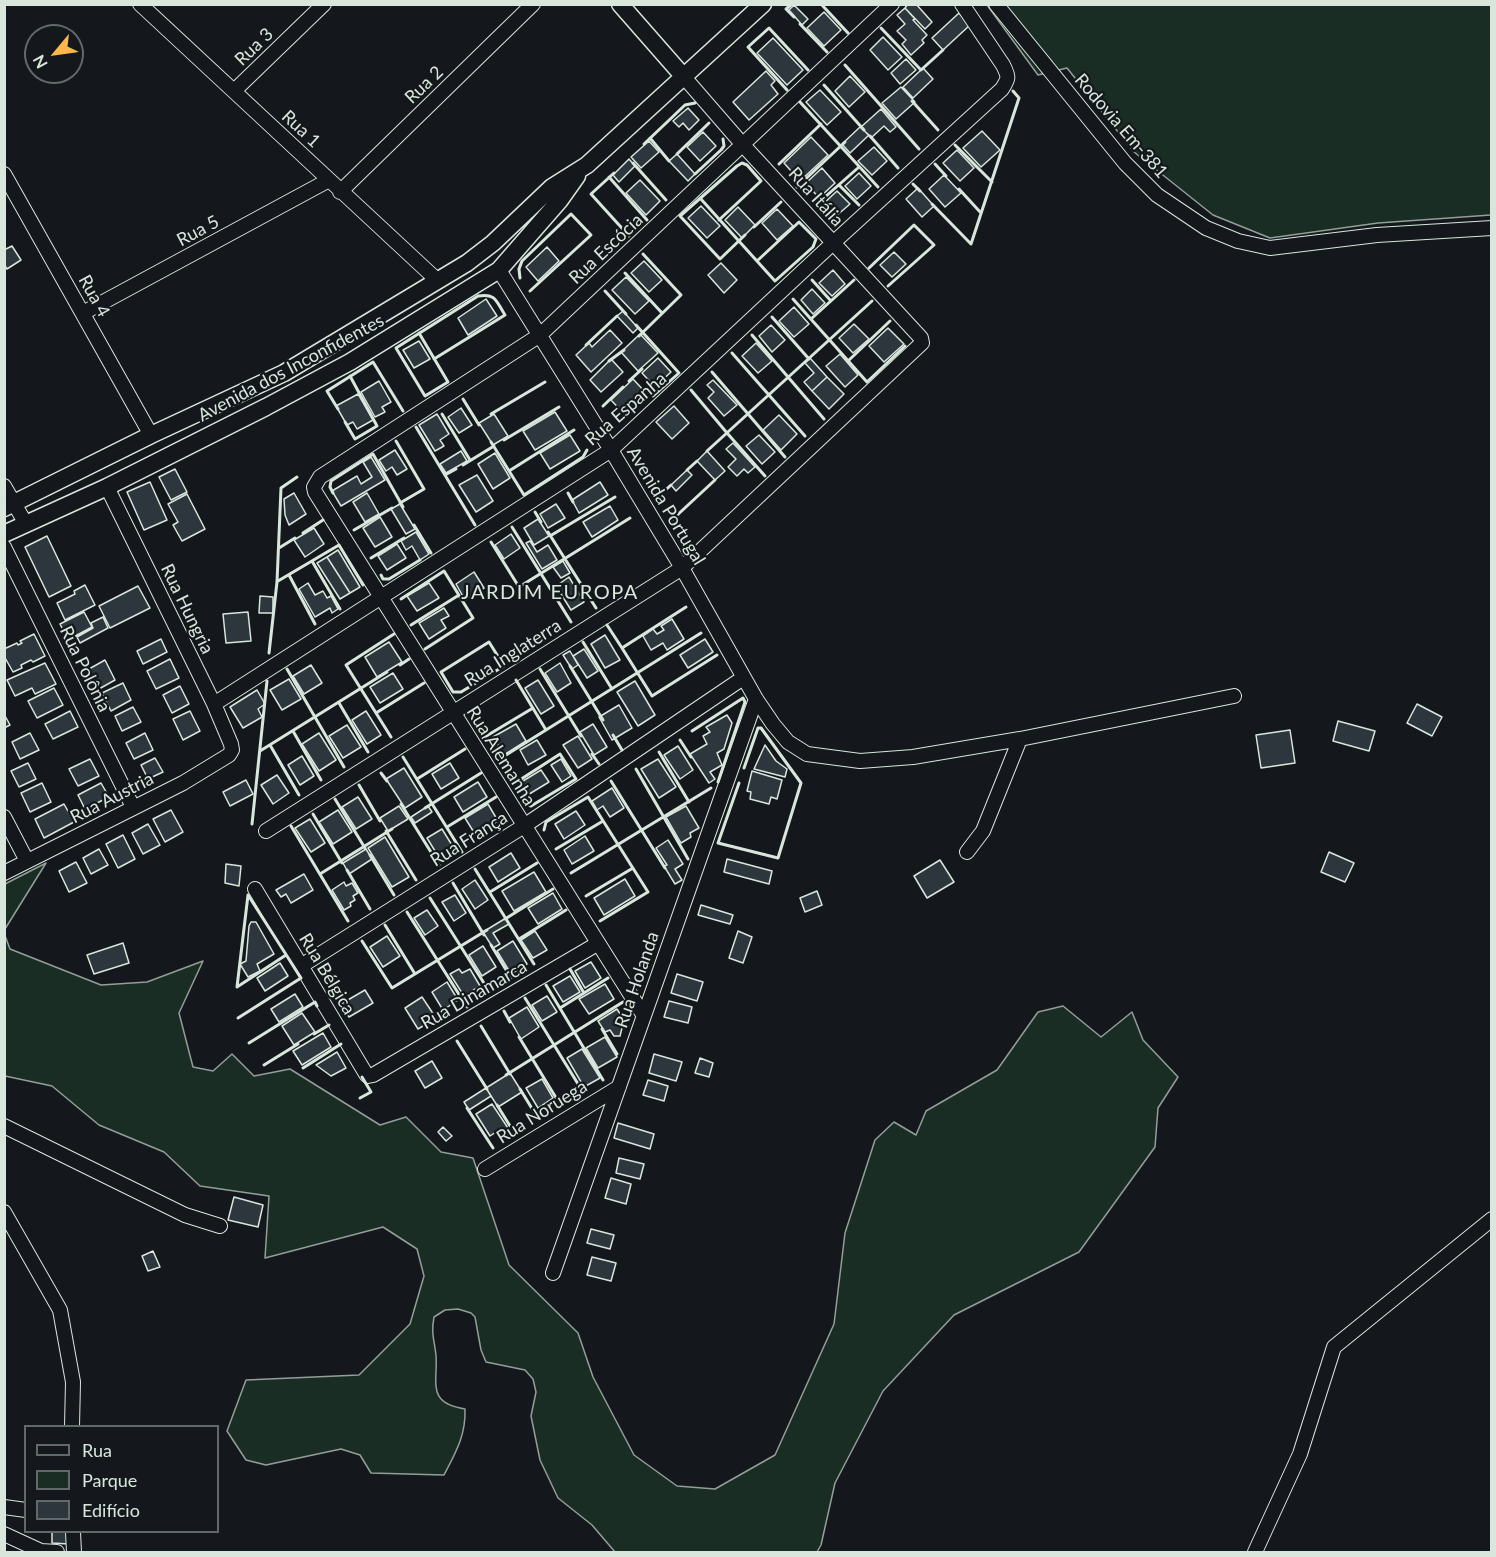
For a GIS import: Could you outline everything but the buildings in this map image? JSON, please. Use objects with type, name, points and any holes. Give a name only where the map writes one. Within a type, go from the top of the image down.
[{"type":"street","name":"Rua 1","points":[[140,4],[437,280]]},
{"type":"street","name":"Rua 3","points":[[234,91],[324,4]]},
{"type":"street","name":"Rua 2","points":[[340,192],[533,4]]},
{"type":"street","points":[[620,4],[684,77]]},
{"type":"street","name":"Avenida dos Inconfidentes","points":[[10,506],[151,435],[284,373],[467,263],[493,243],[552,187],[586,165],[763,4]]},
{"type":"street","name":"Rua Escócia","points":[[316,482],[320,477],[540,335],[892,4]]},
{"type":"street","name":"Rua Espanha","points":[[214,704],[611,450],[1002,89],[1007,82],[1008,75],[962,4]]},
{"type":"street","name":"Rodovia Em-381","points":[[996,4],[1125,163],[1157,195],[1206,228],[1238,241],[1270,248],[1377,235],[1491,228]]},
{"type":"street","name":"Rua Itália","points":[[684,77],[743,145],[923,341]]},
{"type":"street","name":"Avenida dos Inconfidentes","points":[[4,534],[106,487],[266,407],[350,362],[499,270],[560,200],[586,165]]},
{"type":"street","name":"Rua 4","points":[[4,174],[151,435]]},
{"type":"street","name":"Rua 5","points":[[83,313],[329,180]]},
{"type":"street","name":"Avenida Portugal","points":[[499,270],[682,568],[743,678],[773,724],[788,742],[807,754],[860,761],[913,757],[1020,739]]},
{"type":"street","name":"Rua Inglaterra","points":[[266,831],[682,568],[923,341]]},
{"type":"street","name":"Rua Alemanha","points":[[316,482],[315,492],[644,1016]]},
{"type":"street","points":[[4,486],[10,506],[26,524]]},
{"type":"street","name":"Rua Hungria","points":[[106,487],[214,704],[232,750]]},
{"type":"street","name":"Rua Polônia","points":[[4,547],[133,807]]},
{"type":"street","name":"Rua França","points":[[301,966],[524,826],[743,678]]},
{"type":"street","points":[[967,852],[983,831],[1020,739],[1234,696]]},
{"type":"street","name":"Rua Holanda","points":[[553,1273],[756,699]]},
{"type":"street","name":"Rua Austria","points":[[4,873],[183,783],[222,761],[232,750]]},
{"type":"street","points":[[4,817],[27,861]]},
{"type":"street","name":"Rua Bélgica","points":[[255,889],[368,1076]]},
{"type":"street","name":"Rua Dinamarca","points":[[368,1076],[374,1075],[597,944]]},
{"type":"street","name":"Rua Noruega","points":[[485,1169],[619,1086]]},
{"type":"street","points":[[4,1126],[185,1215],[220,1226]]},
{"type":"street","points":[[4,1212],[60,1310],[73,1382],[72,1425]]},
{"type":"street","points":[[1255,1552],[1300,1454],[1334,1347],[1491,1219]]},
{"type":"street","points":[[4,1507],[24,1510]]},
{"type":"street","points":[[73,1533],[74,1552]]},
{"type":"street","points":[[4,1534],[41,1551],[57,1552]]},
{"type":"green space","points":[[987,5],[1491,5],[1491,215],[1378,223],[1270,238],[1213,215],[1134,152],[1067,68],[1038,75]]},
{"type":"green space","points":[[46,863],[5,929],[5,884]]},
{"type":"green space","points":[[4,933],[10,949],[101,985],[147,982],[203,961],[179,1013],[193,1067],[213,1071],[232,1054],[254,1076],[290,1069],[380,1125],[406,1117],[441,1152],[473,1158],[509,1265],[578,1333],[593,1377],[634,1455],[677,1486],[715,1489],[775,1455],[834,1324],[845,1233],[875,1140],[894,1122],[916,1135],[926,1111],[997,1070],[1038,1012],[1063,1006],[1101,1037],[1132,1012],[1143,1040],[1178,1077],[1158,1108],[1155,1147],[1079,1252],[954,1315],[883,1391],[835,1483],[821,1545],[817,1552],[615,1552],[592,1525],[558,1498],[540,1460],[531,1416],[536,1392],[533,1379],[525,1370],[486,1362],[481,1350],[475,1317],[471,1313],[458,1309],[445,1310],[434,1317],[433,1323],[436,1383],[439,1397],[444,1402],[465,1409],[462,1435],[444,1475],[371,1473],[360,1455],[341,1449],[266,1465],[246,1460],[227,1431],[246,1380],[359,1375],[410,1324],[424,1276],[417,1249],[383,1227],[265,1258],[269,1196],[200,1186],[164,1152],[99,1125],[52,1086],[5,1076]]},
{"type":"wall","points":[[792,4],[786,9],[794,17]]},
{"type":"wall","points":[[821,4],[848,33]]},
{"type":"wall","points":[[800,24],[827,52]]},
{"type":"wall","points":[[787,90],[748,47],[769,28],[808,70]]},
{"type":"wall","points":[[881,28],[921,70],[943,50]]},
{"type":"wall","points":[[845,65],[919,149]]},
{"type":"wall","points":[[824,85],[864,130]]},
{"type":"wall","points":[[932,204],[971,244],[1019,98],[1013,91]]},
{"type":"wall","points":[[912,101],[938,130]]},
{"type":"wall","points":[[800,102],[878,187]]},
{"type":"wall","points":[[644,144],[685,105],[695,103]]},
{"type":"wall","points":[[677,154],[709,123]]},
{"type":"wall","points":[[779,164],[821,124]]},
{"type":"wall","points":[[870,136],[898,168]]},
{"type":"wall","points":[[650,138],[669,161]]},
{"type":"wall","points":[[695,174],[721,150],[724,146],[723,139]]},
{"type":"wall","points":[[797,187],[845,142]]},
{"type":"wall","points":[[955,145],[992,182]]},
{"type":"wall","points":[[633,163],[666,200]]},
{"type":"wall","points":[[719,220],[761,181],[747,165],[742,163],[737,166],[680,216],[720,259],[745,235]]},
{"type":"wall","points":[[935,164],[946,176]]},
{"type":"wall","points":[[816,205],[859,167]]},
{"type":"wall","points":[[614,173],[591,194],[629,236]]},
{"type":"wall","points":[[609,177],[647,220]]},
{"type":"wall","points":[[913,184],[920,191]]},
{"type":"wall","points":[[839,185],[859,205]]},
{"type":"wall","points":[[959,189],[981,213]]},
{"type":"wall","points":[[700,198],[775,281],[813,247],[816,239],[799,222],[757,261]]},
{"type":"wall","points":[[754,227],[781,202]]},
{"type":"wall","points":[[520,278],[519,269],[522,261],[571,214],[591,235],[530,291]]},
{"type":"wall","points":[[869,268],[914,225],[934,245],[888,286]]},
{"type":"wall","points":[[639,336],[681,295],[643,254]]},
{"type":"wall","points":[[625,273],[662,313]]},
{"type":"wall","points":[[812,280],[831,301]]},
{"type":"wall","points":[[811,319],[854,280]]},
{"type":"wall","points":[[605,291],[626,314]]},
{"type":"wall","points":[[419,333],[448,382],[425,396],[396,348],[478,296],[492,297],[505,315],[434,359]]},
{"type":"wall","points":[[793,299],[867,382],[905,346]]},
{"type":"wall","points":[[707,451],[872,301]]},
{"type":"wall","points":[[586,345],[617,316]]},
{"type":"wall","points":[[772,317],[809,359]]},
{"type":"wall","points":[[848,361],[890,321]]},
{"type":"wall","points":[[636,325],[679,373],[653,396]]},
{"type":"wall","points":[[752,335],[824,419]]},
{"type":"wall","points":[[609,361],[624,350]]},
{"type":"wall","points":[[732,353],[805,436]]},
{"type":"wall","points":[[338,409],[327,391],[373,362],[403,411]]},
{"type":"wall","points":[[629,381],[642,369]]},
{"type":"wall","points":[[712,372],[785,457]]},
{"type":"wall","points":[[345,422],[355,439],[377,426],[350,376]]},
{"type":"wall","points":[[491,414],[545,382]]},
{"type":"wall","points":[[603,406],[623,387]]},
{"type":"wall","points":[[691,390],[765,476]]},
{"type":"wall","points":[[463,399],[479,425]]},
{"type":"wall","points":[[504,440],[559,407]]},
{"type":"wall","points":[[442,414],[470,460]]},
{"type":"wall","points":[[416,427],[475,525]]},
{"type":"wall","points":[[509,471],[574,430]]},
{"type":"wall","points":[[396,441],[424,489],[400,503]]},
{"type":"wall","points":[[491,442],[524,495],[583,457],[587,450]]},
{"type":"wall","points":[[463,465],[494,446]]},
{"type":"wall","points":[[333,493],[330,487],[331,481],[373,454],[403,507]]},
{"type":"wall","points":[[687,470],[697,461]]},
{"type":"wall","points":[[445,475],[456,469]]},
{"type":"wall","points":[[269,653],[277,582],[281,488],[297,477]]},
{"type":"wall","points":[[673,519],[715,480]]},
{"type":"wall","points":[[659,496],[671,485]]},
{"type":"wall","points":[[568,493],[573,502]]},
{"type":"wall","points":[[550,536],[615,497]]},
{"type":"wall","points":[[354,530],[392,508]]},
{"type":"wall","points":[[535,512],[541,522]]},
{"type":"wall","points":[[491,542],[519,587],[630,518]]},
{"type":"wall","points":[[303,533],[323,520]]},
{"type":"wall","points":[[414,525],[431,553]]},
{"type":"wall","points":[[512,527],[571,622]]},
{"type":"wall","points":[[548,532],[596,608]]},
{"type":"wall","points":[[279,548],[295,538]]},
{"type":"wall","points":[[371,558],[404,538]]},
{"type":"wall","points":[[278,581],[339,545],[363,585]]},
{"type":"wall","points":[[381,575],[383,579],[389,579],[420,560]]},
{"type":"wall","points":[[312,561],[340,609]]},
{"type":"wall","points":[[401,599],[444,571],[473,618],[425,649]]},
{"type":"wall","points":[[289,575],[315,624]]},
{"type":"wall","points":[[411,625],[459,595]]},
{"type":"wall","points":[[686,607],[622,648],[652,696],[717,655]]},
{"type":"wall","points":[[607,625],[622,648]]},
{"type":"wall","points":[[498,760],[701,633]]},
{"type":"wall","points":[[391,737],[346,665],[394,634]]},
{"type":"wall","points":[[489,642],[504,666],[461,692],[453,692],[441,672],[489,642]]},
{"type":"wall","points":[[583,642],[612,689]]},
{"type":"wall","points":[[400,665],[409,659]]},
{"type":"wall","points":[[570,666],[603,720]]},
{"type":"wall","points":[[287,669],[344,767]]},
{"type":"wall","points":[[540,669],[581,736]]},
{"type":"wall","points":[[260,751],[387,672]]},
{"type":"wall","points":[[516,680],[546,730]]},
{"type":"wall","points":[[252,824],[267,681]]},
{"type":"wall","points":[[376,713],[424,683]]},
{"type":"wall","points":[[692,731],[743,698],[745,702],[718,782]]},
{"type":"wall","points":[[339,703],[368,752]]},
{"type":"wall","points":[[483,738],[533,708]]},
{"type":"wall","points":[[739,783],[718,843],[778,858],[801,783],[761,728],[758,728],[744,768]]},
{"type":"wall","points":[[293,731],[321,780]]},
{"type":"wall","points":[[613,735],[622,750]]},
{"type":"wall","points":[[680,740],[691,757]]},
{"type":"wall","points":[[270,745],[299,795]]},
{"type":"wall","points":[[417,779],[465,749]]},
{"type":"wall","points":[[659,752],[689,802]]},
{"type":"wall","points":[[512,785],[560,754],[576,779],[531,806],[524,804]]},
{"type":"wall","points":[[592,754],[599,764]]},
{"type":"wall","points":[[403,757],[462,852]]},
{"type":"wall","points":[[636,769],[688,859]]},
{"type":"wall","points":[[381,773],[387,781]]},
{"type":"wall","points":[[425,808],[481,773]]},
{"type":"wall","points":[[611,781],[665,868]]},
{"type":"wall","points":[[359,785],[380,821]]},
{"type":"wall","points":[[571,873],[711,788]]},
{"type":"wall","points":[[447,827],[496,797]]},
{"type":"wall","points":[[544,830],[546,822],[588,797],[648,892],[600,921]]},
{"type":"wall","points":[[335,799],[365,848]]},
{"type":"wall","points":[[401,804],[439,865]]},
{"type":"wall","points":[[313,814],[342,863]]},
{"type":"wall","points":[[556,849],[603,821]]},
{"type":"wall","points":[[291,826],[348,921]]},
{"type":"wall","points":[[320,874],[392,829]]},
{"type":"wall","points":[[386,831],[416,880]]},
{"type":"wall","points":[[370,855],[394,895]]},
{"type":"wall","points":[[490,892],[537,863]]},
{"type":"wall","points":[[586,896],[633,868]]},
{"type":"wall","points":[[475,869],[534,964]]},
{"type":"wall","points":[[347,870],[370,909]]},
{"type":"wall","points":[[453,883],[484,935]]},
{"type":"wall","points":[[505,919],[553,889]]},
{"type":"wall","points":[[237,987],[248,895],[301,978],[238,1018]]},
{"type":"wall","points":[[430,898],[489,991]]},
{"type":"wall","points":[[519,939],[566,910]]},
{"type":"wall","points":[[407,912],[467,1007]]},
{"type":"wall","points":[[385,925],[415,974]]},
{"type":"wall","points":[[362,941],[392,988],[487,930]]},
{"type":"wall","points":[[491,945],[511,978]]},
{"type":"wall","points":[[237,987],[286,955]]},
{"type":"wall","points":[[570,969],[584,993]]},
{"type":"wall","points":[[560,1008],[608,978]]},
{"type":"wall","points":[[546,985],[603,1080]]},
{"type":"wall","points":[[525,998],[583,1092]]},
{"type":"wall","points":[[249,1043],[315,1002],[317,1006]]},
{"type":"wall","points":[[506,1075],[623,1002]]},
{"type":"wall","points":[[504,1011],[510,1022]]},
{"type":"wall","points":[[314,1034],[329,1025]]},
{"type":"wall","points":[[481,1026],[510,1074]]},
{"type":"wall","points":[[602,1029],[617,1054]]},
{"type":"wall","points":[[519,1037],[561,1106]]},
{"type":"wall","points":[[457,1041],[487,1089]]},
{"type":"wall","points":[[264,1065],[298,1044]]},
{"type":"wall","points":[[303,1068],[341,1044]]},
{"type":"wall","points":[[360,1098],[371,1092],[362,1077]]},
{"type":"wall","points":[[520,1089],[539,1120]]},
{"type":"wall","points":[[497,1105],[515,1134]]},
{"type":"wall","points":[[467,1108],[493,1148]]},
{"type":"district","name":"JARDIM EUROPA","points":[[550,593]]}]
